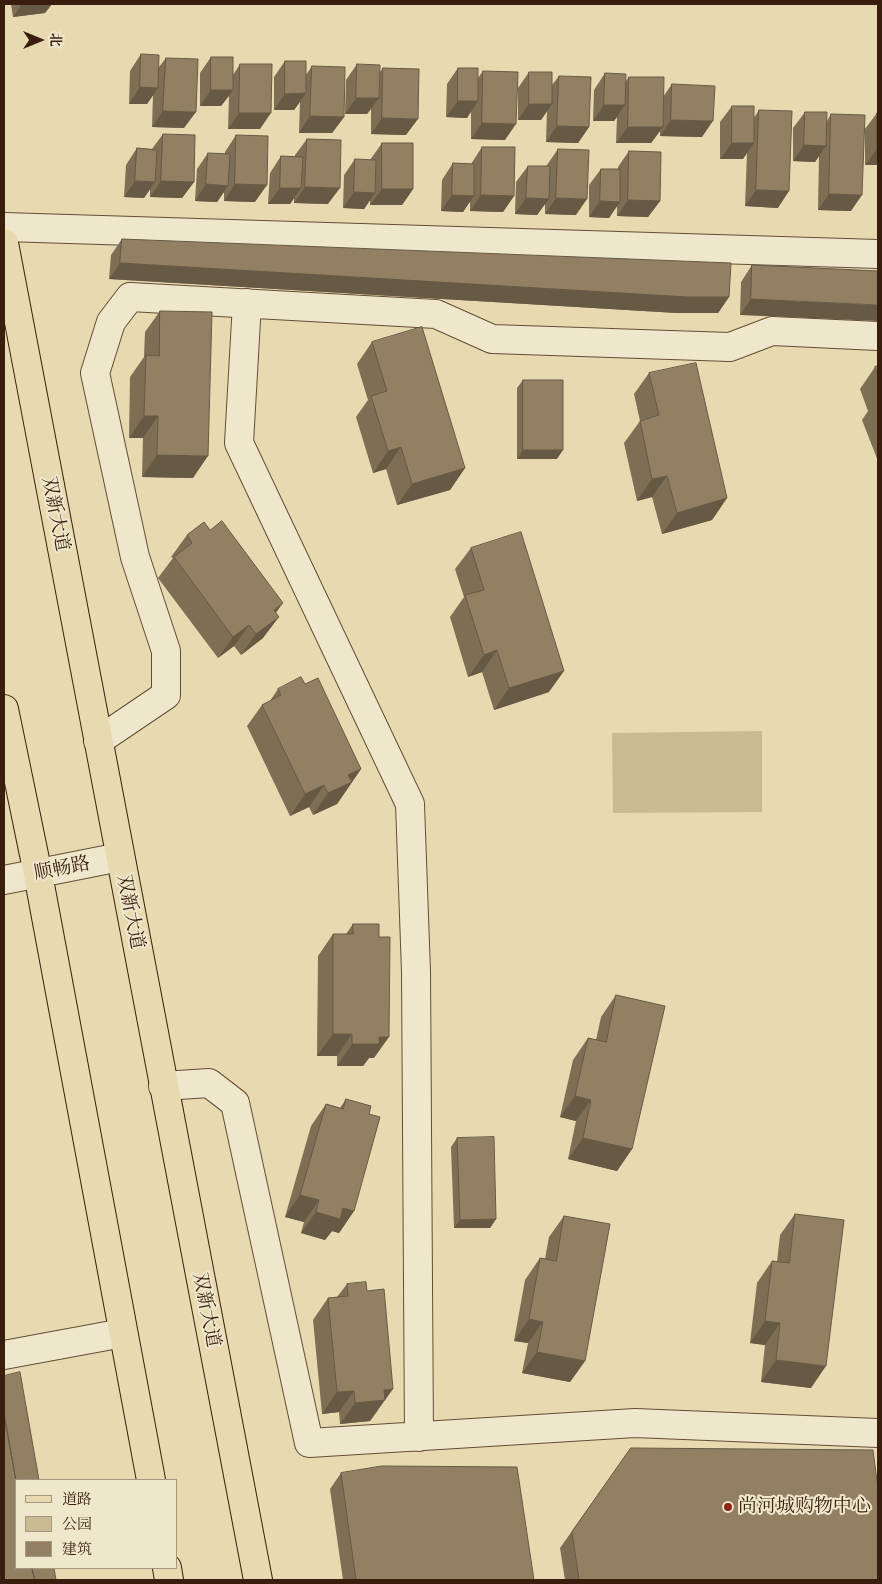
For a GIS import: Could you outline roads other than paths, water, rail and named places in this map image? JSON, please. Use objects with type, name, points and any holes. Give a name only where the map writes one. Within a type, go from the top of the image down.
[{"type":"main road","name":"双新大道","points":[[4,243],[258,1580]]},
{"type":"main road","points":[[4,709],[38,874],[151,1479]]},
{"type":"street","points":[[4,227],[878,254]]},
{"type":"street","points":[[98,741],[166,695],[166,651],[135,557],[95,373],[111,322],[130,297],[436,314],[492,339],[730,347],[772,331],[878,336]]},
{"type":"street","points":[[247,303],[239,443],[410,804],[416,972],[419,1436]]},
{"type":"street","name":"顺畅路","points":[[4,880],[120,858]]},
{"type":"street","points":[[163,1086],[209,1083],[236,1103],[309,1443],[635,1423],[878,1433]]},
{"type":"street","points":[[4,1355],[123,1333]]},
{"type":"place","name":"尚河城购物中心","points":[[728,1507]]}]
